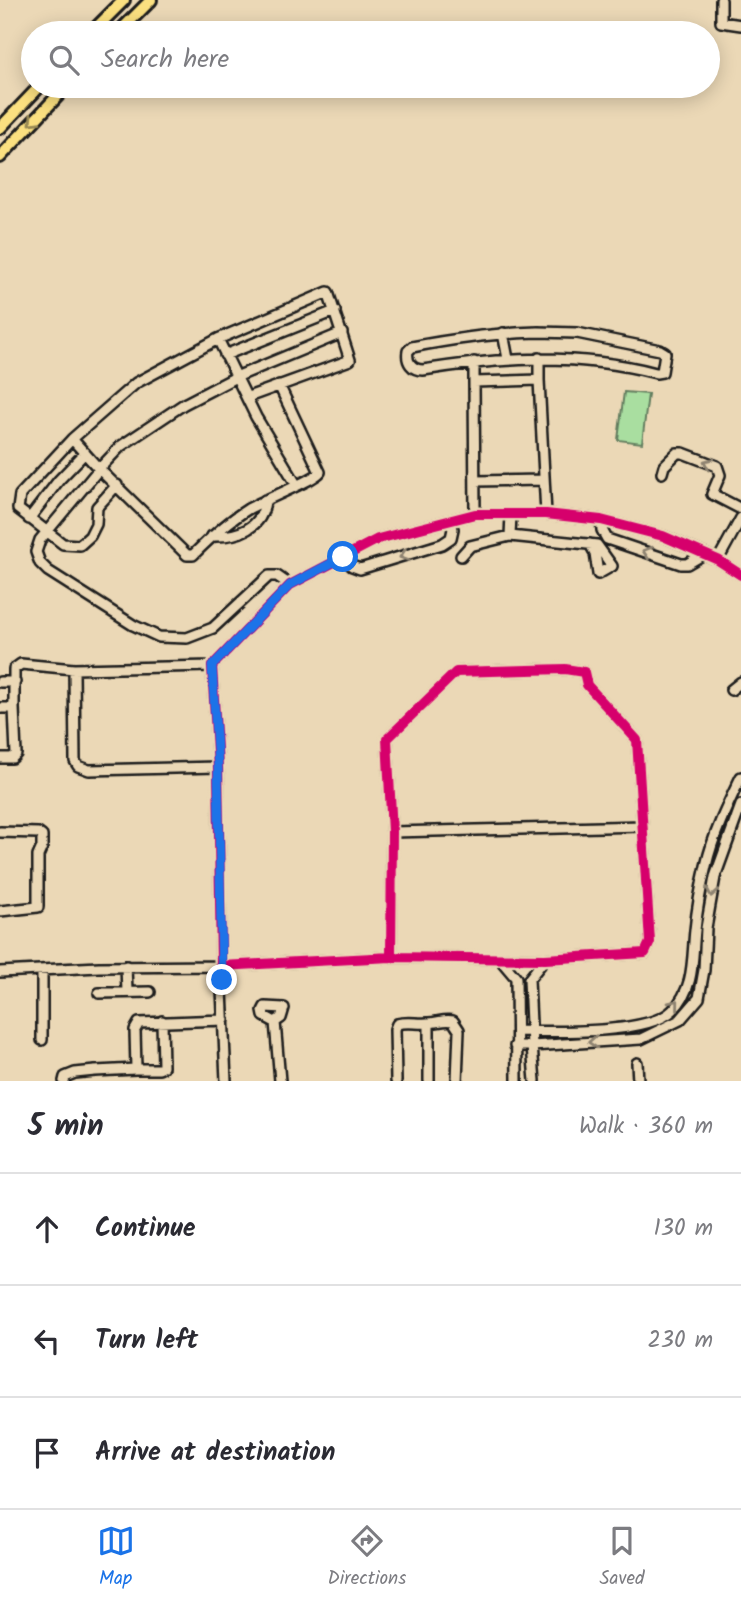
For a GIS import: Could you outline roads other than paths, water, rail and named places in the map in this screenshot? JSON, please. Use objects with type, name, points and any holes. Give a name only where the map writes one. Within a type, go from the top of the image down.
[{"type":"main road","points":[[103,21],[124,0]]},
{"type":"main road","points":[[130,21],[151,0]]},
{"type":"main road","points":[[0,128],[29,98]]},
{"type":"main road","points":[[0,158],[56,98]]},
{"type":"street","points":[[720,0],[721,22],[741,24]]},
{"type":"street","points":[[117,485],[97,507],[96,524],[90,536],[80,545],[64,544],[18,509],[20,495],[72,439],[136,383],[218,339],[328,292],[350,360],[247,397]]},
{"type":"street","points":[[225,355],[335,312]]},
{"type":"street","points":[[290,585],[277,576],[269,576],[213,628],[187,638],[159,637],[133,625],[48,571],[40,563],[36,552],[40,540],[99,468],[121,446],[184,404],[236,377],[342,333]]},
{"type":"street","points":[[503,333],[508,359]]},
{"type":"street","points":[[503,333],[577,333],[660,350],[665,353],[664,369],[656,373],[605,363],[539,358],[474,362],[416,370],[407,356],[412,347],[503,333]]},
{"type":"street","points":[[218,339],[256,417],[296,484]]},
{"type":"street","points":[[539,358],[546,514]]},
{"type":"street","points":[[474,362],[475,514]]},
{"type":"street","points":[[474,382],[539,380]]},
{"type":"street","points":[[72,439],[187,555],[193,555],[227,523],[320,472],[279,385]]},
{"type":"street","points":[[29,519],[85,453]]},
{"type":"street","points":[[662,474],[664,466],[677,453],[717,466],[720,475],[712,494],[741,509]]},
{"type":"street","points":[[475,481],[543,480]]},
{"type":"street","points":[[212,536],[229,537],[241,534],[256,524],[263,513],[265,500]]},
{"type":"street","points":[[0,758],[12,758],[16,754],[14,669],[21,664],[74,669],[212,666],[290,585],[378,539],[475,514],[546,514],[601,520],[663,536],[718,560],[741,575]]},
{"type":"street","points":[[510,536],[511,514]]},
{"type":"street","points":[[718,560],[741,518]]},
{"type":"street","points":[[601,520],[607,539],[681,564],[688,564],[704,554]]},
{"type":"street","points":[[343,557],[359,569],[442,544],[451,538],[453,528],[450,522]]},
{"type":"street","points":[[461,555],[470,546],[510,536],[590,544],[597,545],[612,566],[598,575],[595,553],[590,544]]},
{"type":"street","points":[[212,666],[218,767],[226,1081]]},
{"type":"street","points":[[74,669],[75,761],[78,766],[89,770],[218,767]]},
{"type":"street","points":[[0,972],[126,966],[221,966],[391,957],[545,959],[645,953],[650,942],[637,740],[587,685],[584,672],[565,669],[456,672],[387,739],[392,832],[391,957]]},
{"type":"street","points":[[0,682],[15,682]]},
{"type":"street","points":[[731,690],[741,682]]},
{"type":"street","points":[[0,708],[15,708]]},
{"type":"street","points":[[517,1031],[638,1027],[673,1012],[688,987],[694,967],[695,929],[706,866],[725,810],[741,777]]},
{"type":"street","points":[[515,1046],[640,1039],[680,1020],[699,998],[704,970],[706,929],[715,877],[741,805]]},
{"type":"street","points":[[392,832],[643,826]]},
{"type":"street","points":[[0,832],[38,833],[43,842],[38,856],[37,907],[0,911]]},
{"type":"street","points":[[500,959],[516,978],[517,1081]]},
{"type":"street","points":[[535,1081],[529,979],[545,959]]},
{"type":"street","points":[[126,966],[127,992]]},
{"type":"street","points":[[42,970],[42,1040]]},
{"type":"street","points":[[516,978],[529,979]]},
{"type":"street","points":[[99,993],[150,992]]},
{"type":"street","points":[[136,1069],[136,1026],[139,1023],[224,1020]]},
{"type":"street","points":[[396,1081],[397,1024],[429,1024],[445,1020],[453,1021],[459,1030],[457,1081]]},
{"type":"street","points":[[64,1081],[65,1077],[75,1073],[116,1076],[136,1069],[163,1067],[162,1021]]},
{"type":"street","points":[[275,1022],[280,1081]]},
{"type":"street","points":[[429,1024],[429,1081]]},
{"type":"street","points":[[637,1063],[638,1081]]}]
